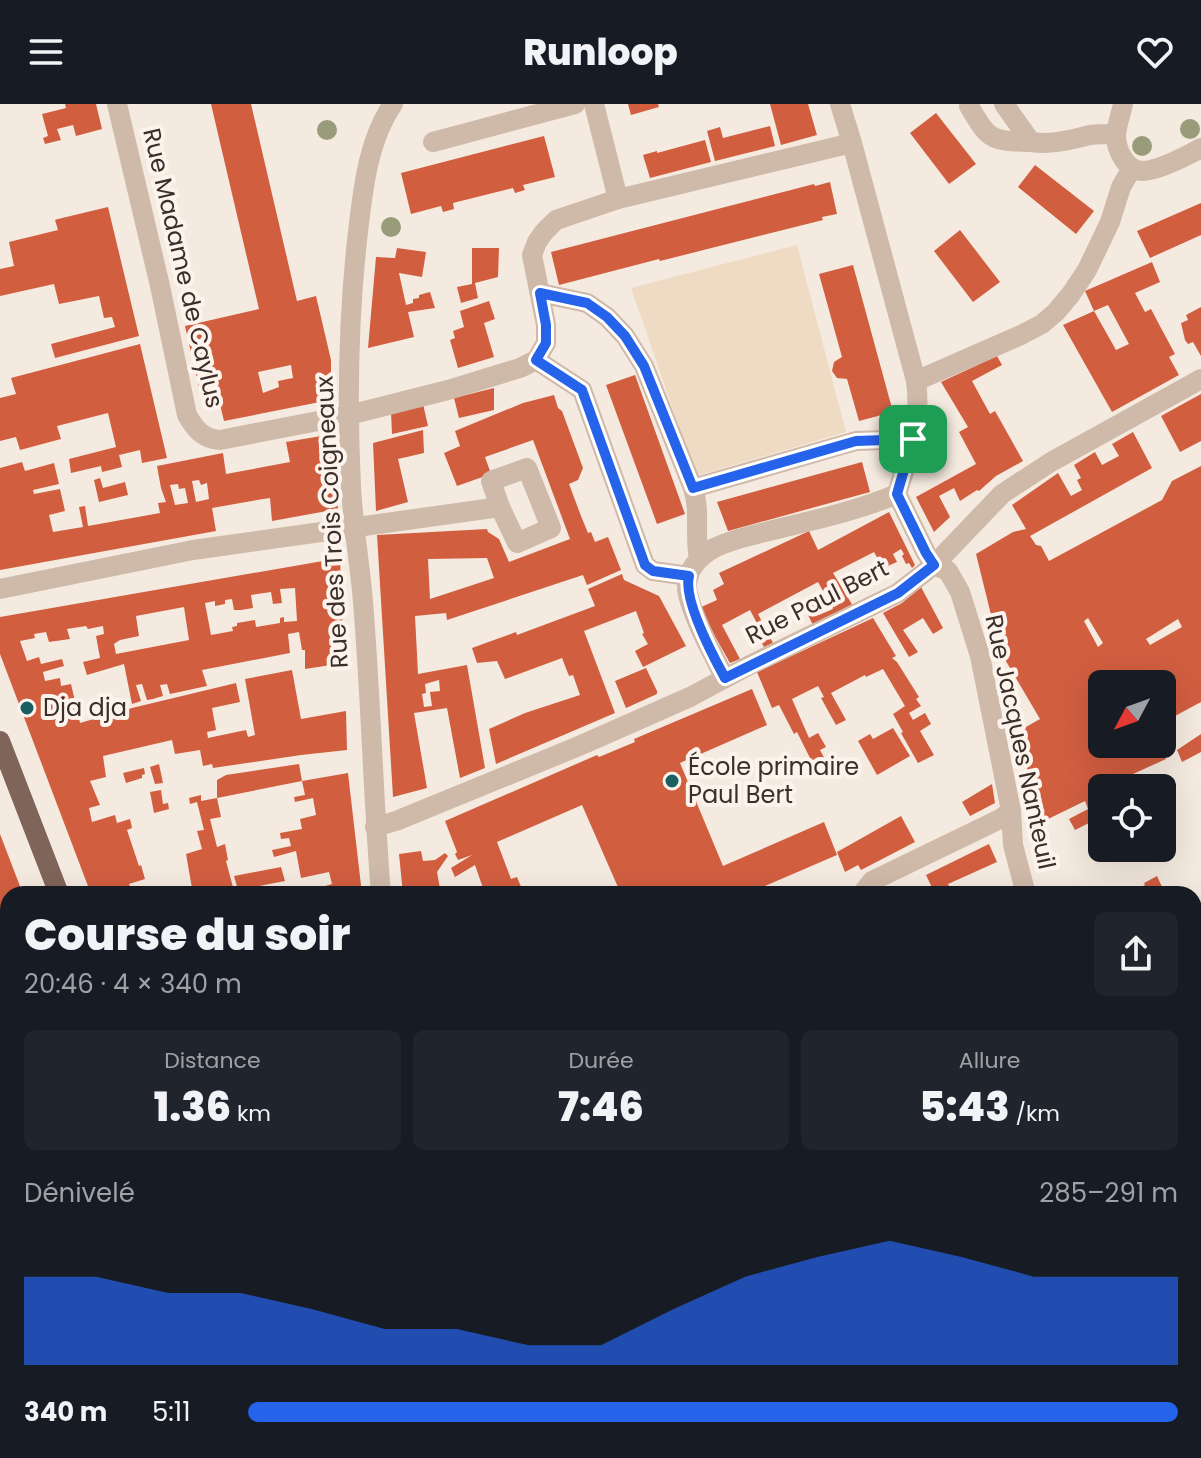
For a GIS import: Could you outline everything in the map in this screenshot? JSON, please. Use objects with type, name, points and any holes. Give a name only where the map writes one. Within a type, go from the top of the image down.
[{"type":"main road","points":[[0,741],[56,886]]},
{"type":"street","name":"Rue Madame de Caylus","points":[[117,104],[187,415],[194,427],[210,439],[220,440],[349,415]]},
{"type":"street","name":"Rue des Trois Coigneaux","points":[[380,886],[363,603],[351,489],[348,366],[352,287],[361,206],[375,141],[383,118],[393,104]]},
{"type":"street","points":[[433,142],[575,104]]},
{"type":"street","points":[[594,104],[618,199]]},
{"type":"street","points":[[536,360],[582,390],[645,565],[653,571],[694,567],[727,542],[872,505],[897,494],[918,421],[919,401],[840,104]]},
{"type":"street","points":[[1004,104],[1031,142]]},
{"type":"street","points":[[1123,104],[1116,134],[1117,148],[1132,168],[1144,171],[1156,168],[1201,148]]},
{"type":"street","points":[[969,106],[988,136],[998,139],[1044,144],[1093,134],[1116,134]]},
{"type":"street","points":[[349,415],[487,379],[536,360],[546,343],[546,325],[532,255],[544,232],[556,220],[618,199],[852,143]]},
{"type":"street","points":[[916,381],[1021,335],[1056,312],[1087,270],[1132,168]]},
{"type":"street","points":[[540,293],[587,303],[607,317],[625,336],[644,366],[693,488],[699,513],[694,567],[687,584],[692,606],[725,678]]},
{"type":"street","name":"Rue Paul Bert","points":[[375,827],[579,746],[690,697],[898,593],[934,565],[1002,494],[1051,462],[1201,379]]},
{"type":"street","points":[[693,488],[856,441],[913,439]]},
{"type":"street","name":"Rue Jacques Nanteuil","points":[[897,494],[926,553],[934,565],[948,571],[964,604],[980,656],[1011,811],[1013,845],[1024,886]]},
{"type":"street","points":[[0,589],[193,550],[500,507]]},
{"type":"street","points":[[868,886],[872,881],[1011,811]]},
{"type":"shaded area","points":[[797,245],[846,432],[696,476],[631,288]]},
{"type":"building","points":[[65,104],[96,104],[102,129],[76,136],[73,125],[57,129],[61,140],[45,144],[43,138],[48,136],[42,114],[66,108]]},
{"type":"building","points":[[211,104],[251,104],[297,301],[316,296],[331,360],[331,394],[325,401],[224,421],[215,384],[199,388],[185,326],[259,309]],"holes":[[[291,365],[293,378],[278,381],[279,387],[263,393],[258,372]]]},
{"type":"building","points":[[628,104],[658,104],[659,107],[631,115]]},
{"type":"building","points":[[770,104],[808,104],[817,135],[781,145]]},
{"type":"building","points":[[936,113],[976,164],[949,184],[910,133]]},
{"type":"building","points":[[770,126],[775,146],[715,161],[707,131],[720,127],[723,138]]},
{"type":"building","points":[[544,136],[555,177],[523,185],[525,190],[515,193],[513,188],[453,203],[454,209],[443,212],[441,206],[411,214],[401,173]]},
{"type":"building","points":[[705,140],[711,162],[650,178],[643,155]]},
{"type":"building","points":[[1035,165],[1094,211],[1076,234],[1018,187]]},
{"type":"building","points":[[830,182],[837,214],[822,217],[823,220],[559,285],[551,252]]},
{"type":"building","points":[[1201,203],[1201,235],[1150,258],[1137,231]]},
{"type":"building","points":[[108,207],[139,336],[55,358],[51,344],[115,327],[112,317],[104,318],[99,296],[59,304],[54,284],[0,296],[0,269],[14,266],[9,242],[58,230],[55,220]]},
{"type":"building","points":[[960,230],[1000,282],[973,302],[934,251]]},
{"type":"building","points":[[397,248],[426,252],[422,277],[399,273],[406,305],[413,303],[419,295],[430,292],[435,308],[408,312],[414,337],[368,348],[376,257],[395,258]]},
{"type":"building","points":[[472,248],[499,248],[498,277],[475,283],[478,298],[461,303],[457,287],[472,284]]},
{"type":"building","points":[[1152,262],[1160,282],[1135,293],[1145,312],[1151,309],[1175,354],[1169,357],[1179,375],[1112,412],[1063,325],[1094,311],[1085,291]],"holes":[[[1108,305],[1129,344],[1116,350],[1094,311]]]},
{"type":"building","points":[[853,265],[893,412],[859,421],[847,379],[837,378],[832,371],[834,362],[842,357],[819,274]]},
{"type":"building","points":[[489,301],[495,319],[484,323],[494,357],[458,368],[450,340],[455,338],[453,331],[464,327],[460,311]]},
{"type":"building","points":[[1201,307],[1201,356],[1193,342],[1188,344],[1185,340],[1181,323],[1188,320],[1186,315]]},
{"type":"building","points":[[140,344],[167,458],[142,463],[140,450],[119,455],[122,467],[102,472],[101,466],[71,473],[69,459],[116,447],[108,413],[57,426],[61,439],[20,450],[16,437],[0,441],[0,398],[16,394],[11,378]]},
{"type":"building","points":[[997,356],[1002,365],[972,381],[990,414],[995,411],[1023,461],[960,501],[954,488],[939,496],[950,517],[934,532],[916,497],[976,464],[959,432],[968,427],[941,382]]},
{"type":"building","points":[[635,375],[685,514],[657,524],[606,385]]},
{"type":"building","points":[[494,388],[494,410],[459,418],[454,398]]},
{"type":"building","points":[[1201,394],[1201,441],[1180,452],[1161,416]]},
{"type":"building","points":[[554,395],[583,468],[578,480],[569,484],[581,516],[595,542],[608,537],[621,570],[587,585],[583,575],[447,620],[446,613],[415,616],[418,674],[467,665],[485,768],[460,778],[447,708],[414,713],[427,788],[393,797],[377,535],[487,529],[499,539],[509,562],[570,539],[533,440],[485,457],[491,474],[457,486],[444,453],[460,446],[455,431],[523,403]],"holes":[[[487,558],[494,578],[430,599],[428,559]],[[439,680],[440,691],[430,692],[432,706],[424,707],[422,694],[426,693],[425,684]]]},
{"type":"building","points":[[423,404],[428,426],[392,434],[391,411]]},
{"type":"building","points":[[423,430],[424,453],[398,459],[408,502],[376,511],[373,443]]},
{"type":"building","points":[[1133,432],[1152,468],[1030,536],[1036,545],[1041,546],[1049,561],[1162,500],[1172,481],[1201,466],[1201,702],[1176,715],[1176,670],[1088,670],[1088,758],[1166,759],[1133,774],[1088,774],[1088,809],[1085,801],[1042,822],[1017,732],[1040,719],[1000,651],[976,554],[1013,532],[1026,529],[1012,505],[1058,473],[1071,496],[1082,490],[1077,480],[1081,478],[1074,465],[1095,452],[1102,465],[1119,456],[1112,444]],"holes":[[[1088,618],[1103,643],[1098,647],[1084,621]],[[1178,619],[1182,627],[1150,645],[1146,639]]]},
{"type":"building","points":[[333,434],[338,509],[272,521],[270,498],[212,508],[216,531],[0,570],[0,468],[22,462],[25,471],[54,463],[59,484],[33,490],[34,494],[60,489],[65,511],[49,515],[53,532],[83,527],[79,507],[85,506],[88,526],[160,513],[158,503],[166,502],[157,466],[223,453],[226,474],[290,462],[286,442]],"holes":[[[199,480],[201,485],[207,483],[209,499],[196,502],[192,481]],[[178,484],[179,489],[185,488],[188,503],[175,505],[170,485]]]},
{"type":"building","points":[[862,462],[870,492],[728,531],[717,502]]},
{"type":"building","points":[[100,478],[103,488],[125,482],[128,495],[99,502],[94,480]]},
{"type":"building","points":[[889,512],[915,565],[912,568],[909,563],[906,564],[901,549],[893,554],[897,562],[883,568],[874,552],[833,573],[853,606],[813,625],[805,609],[813,604],[819,615],[833,609],[818,582],[758,614],[773,643],[764,647],[756,632],[760,629],[750,610],[722,625],[740,659],[730,663],[699,608],[717,600],[713,590],[724,584],[719,573],[809,531],[818,550]]},
{"type":"building","points":[[340,558],[344,663],[305,669],[305,650],[302,650],[299,632],[288,634],[290,653],[202,670],[207,686],[170,694],[167,684],[160,685],[163,696],[153,699],[147,700],[142,684],[136,685],[141,701],[132,704],[124,664],[87,675],[83,662],[100,658],[96,636],[104,634],[103,626],[67,629],[70,639],[49,642],[46,632],[20,641],[27,661],[39,657],[41,664],[62,659],[64,666],[43,672],[45,681],[60,678],[61,686],[71,684],[80,723],[236,683],[240,702],[212,708],[216,730],[207,732],[208,738],[246,730],[248,737],[255,735],[245,679],[292,670],[301,719],[346,711],[347,750],[213,768],[212,764],[203,766],[200,750],[175,754],[172,740],[103,756],[106,777],[90,781],[100,805],[89,808],[92,822],[115,815],[117,823],[130,819],[132,828],[127,830],[145,879],[130,886],[88,886],[0,654],[0,617]],"holes":[[[295,588],[297,621],[284,622],[284,617],[280,618],[280,623],[256,627],[255,620],[237,623],[232,627],[233,631],[211,635],[205,603],[215,601],[215,606],[232,599],[234,610],[241,610],[253,608],[251,595],[271,592],[273,604],[282,603],[280,589]],[[184,607],[189,640],[116,654],[114,644],[139,636],[136,616]]]},
{"type":"building","points":[[622,574],[624,580],[659,596],[686,646],[643,667],[635,651],[648,644],[636,611],[584,631],[615,713],[496,764],[489,729],[580,695],[573,675],[569,676],[562,658],[505,679],[497,661],[477,663],[472,648],[595,606],[588,589]]},
{"type":"building","points":[[921,587],[943,628],[933,634],[923,618],[903,630],[918,652],[909,657],[883,613],[902,603]]},
{"type":"building","points":[[873,618],[896,656],[892,658],[919,697],[916,699],[921,706],[909,713],[913,720],[925,713],[931,724],[920,731],[934,755],[918,763],[893,714],[905,706],[883,669],[831,693],[846,720],[836,725],[818,686],[792,699],[809,738],[818,733],[826,747],[820,750],[827,763],[815,768],[779,705],[772,708],[757,672]]},
{"type":"building","points":[[646,668],[657,694],[626,708],[615,681]]},
{"type":"building","points":[[752,689],[767,725],[680,763],[723,866],[824,822],[837,855],[765,886],[617,886],[582,805],[497,842],[511,879],[517,877],[521,886],[482,886],[475,865],[455,877],[451,868],[472,855],[458,860],[445,821],[597,755],[599,757],[635,742],[634,739]]},
{"type":"building","points":[[893,728],[910,756],[877,775],[858,741],[870,734],[873,739]]},
{"type":"building","points":[[1201,734],[1201,752],[1182,762],[1177,750]]},
{"type":"building","points":[[159,764],[163,783],[155,784],[150,767]]},
{"type":"building","points":[[299,764],[302,781],[217,798],[217,780],[226,775]]},
{"type":"building","points":[[144,768],[142,778],[126,783],[123,773]]},
{"type":"building","points":[[348,773],[361,886],[325,886],[332,884],[329,872],[301,878],[296,851],[274,857],[272,850],[291,846],[289,838],[281,839],[280,833],[302,829],[300,819],[316,815],[313,798],[295,802],[294,797],[305,795],[302,781]]},
{"type":"building","points":[[992,784],[995,803],[970,816],[962,802]]},
{"type":"building","points":[[161,790],[163,804],[168,803],[169,809],[154,813],[150,792]]},
{"type":"building","points":[[201,795],[201,801],[217,798],[221,817],[210,819],[217,847],[225,844],[233,886],[192,886],[186,854],[202,849],[197,831],[204,830],[197,802],[190,804],[189,798]]},
{"type":"building","points":[[1088,809],[1088,824],[1075,830],[1069,819]]},
{"type":"building","points":[[901,816],[915,842],[861,870],[858,865],[845,872],[837,852]]},
{"type":"building","points":[[0,834],[20,886],[0,886]]},
{"type":"building","points":[[989,844],[997,862],[949,886],[931,886],[926,875]]},
{"type":"building","points":[[421,851],[423,861],[435,860],[445,853],[448,856],[437,872],[440,886],[402,886],[399,854]]},
{"type":"building","points":[[281,867],[285,881],[237,886],[234,876]]},
{"type":"building","points":[[1157,876],[1162,886],[1143,886]]},
{"type":"place","name":"Dja dja","points":[[27,708]]},
{"type":"place","name":"École primaire Paul Bert","points":[[672,781]]},
{"type":"route","points":[[540,293],[587,303],[607,317],[625,336],[644,366],[693,488],[856,441],[913,439],[897,494],[934,565],[898,593],[725,678],[696,616],[689,596],[689,576],[653,571],[645,565],[582,390],[536,360],[546,343],[540,293]]}]
